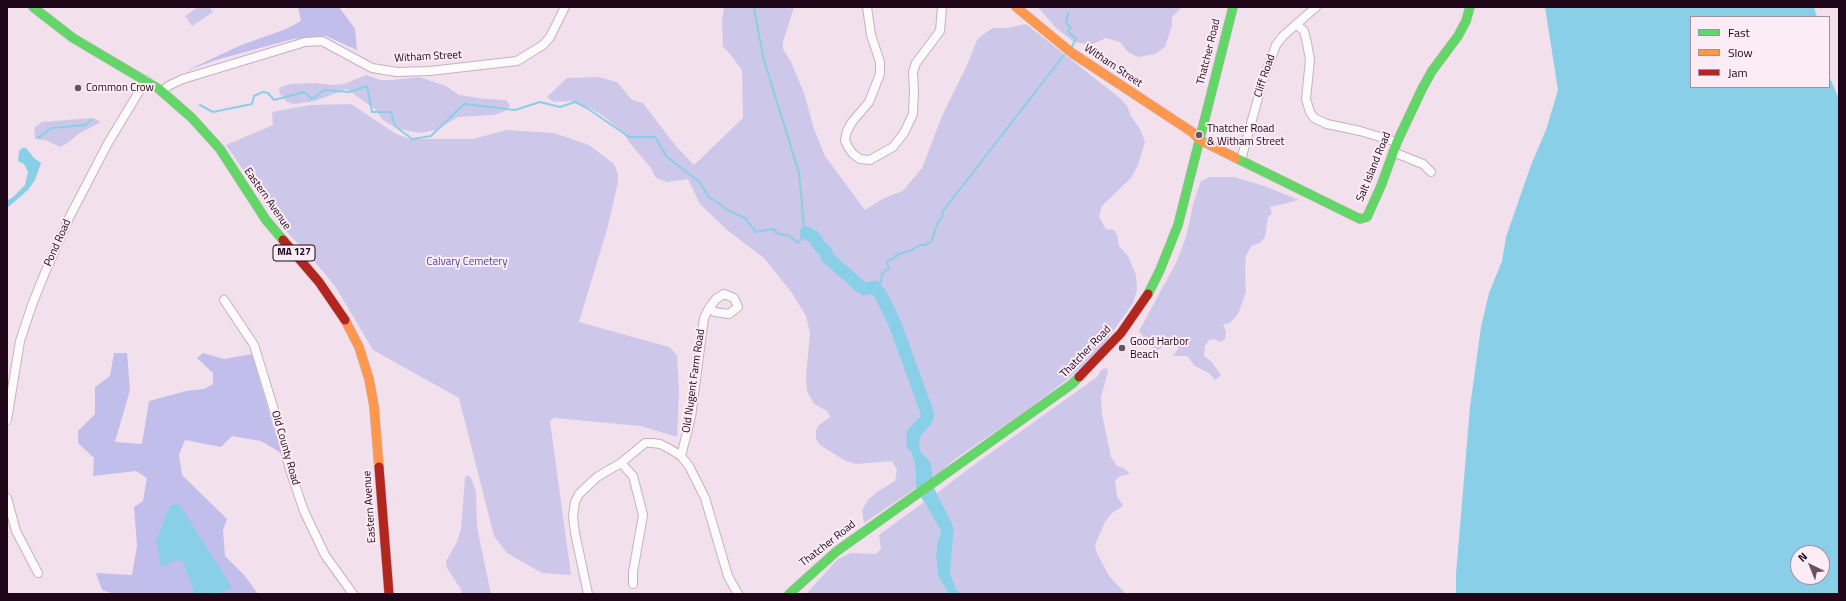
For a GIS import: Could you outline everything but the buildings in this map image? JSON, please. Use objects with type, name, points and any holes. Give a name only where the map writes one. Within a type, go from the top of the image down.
[{"type":"main road","name":"Eastern Avenue","points":[[33,7],[73,38],[146,80],[192,118],[220,149],[266,220],[332,299],[359,347],[369,379],[374,406],[389,594]]},
{"type":"main road","name":"Witham Street","points":[[1016,7],[1072,53],[1192,132],[1200,140]]},
{"type":"main road","name":"Thatcher Road","points":[[789,594],[837,550],[1072,384],[1121,333],[1146,296],[1172,243],[1185,200],[1233,7]]},
{"type":"main road","name":"Salt Island Road","points":[[1200,140],[1360,219],[1367,217],[1381,186],[1397,142],[1432,71],[1458,36],[1466,22],[1470,7]]},
{"type":"street","name":"Witham Street","points":[[162,92],[168,86],[183,79],[305,42],[322,41],[372,68],[397,72],[517,61],[543,45],[550,37],[565,7]]},
{"type":"street","points":[[867,7],[871,35],[880,62],[880,74],[869,102],[852,122],[847,131],[845,140],[853,154],[860,159],[870,160],[893,147],[907,126],[914,109],[913,72],[916,63],[940,31],[942,7]]},
{"type":"street","name":"Cliff Road","points":[[1241,160],[1269,60],[1276,45],[1296,24],[1316,7]]},
{"type":"street","points":[[1296,24],[1304,31],[1307,43],[1310,60],[1306,99],[1310,112],[1314,118],[1327,124],[1360,131],[1397,142]]},
{"type":"street","name":"Pond Road","points":[[7,420],[20,341],[44,275],[69,218],[108,143],[146,80]]},
{"type":"street","points":[[1394,152],[1423,164],[1431,172]]},
{"type":"street","name":"Old County Road","points":[[224,300],[254,345],[278,423],[290,470],[304,511],[326,555],[353,594]]},
{"type":"street","name":"Old Nugent Farm Road","points":[[681,456],[691,417],[702,324],[709,308]]},
{"type":"street","points":[[588,594],[573,517],[575,502],[579,494],[597,477],[621,463],[645,444],[660,444],[681,456],[689,466],[700,487],[728,576],[738,594]]},
{"type":"street","points":[[621,463],[633,476],[643,515],[633,572],[634,584]]},
{"type":"street","points":[[7,498],[16,531],[38,573]]},
{"type":"green space","points":[[198,7],[210,7],[213,12],[192,26],[185,16]]},
{"type":"green space","points":[[724,7],[794,7],[783,42],[783,49],[791,62],[804,93],[814,129],[825,156],[865,210],[884,198],[903,191],[922,168],[942,116],[968,63],[977,40],[993,28],[1007,28],[1026,24],[1121,99],[1127,106],[1131,116],[1140,129],[1145,142],[1138,165],[1131,178],[1102,206],[1099,217],[1106,229],[1114,230],[1117,235],[1119,246],[1128,256],[1136,275],[1137,290],[1133,303],[1099,351],[1068,379],[1027,410],[955,459],[932,477],[928,459],[921,452],[918,445],[907,439],[915,464],[916,488],[864,523],[862,510],[868,500],[877,492],[895,481],[897,470],[892,461],[856,464],[844,460],[820,445],[816,439],[816,431],[818,426],[830,417],[827,411],[814,404],[807,391],[806,377],[810,333],[806,316],[792,293],[764,258],[727,230],[700,204],[688,179],[667,182],[656,178],[650,167],[629,142],[624,133],[602,115],[588,107],[572,101],[554,102],[547,97],[567,78],[598,77],[617,82],[632,100],[643,103],[675,145],[694,165],[743,118],[742,70],[723,47],[722,21]]},
{"type":"green space","points":[[1038,7],[1182,7],[1172,17],[1172,26],[1165,47],[1155,54],[1138,57],[1128,52],[1120,42],[1106,38],[1091,45],[1074,42],[1056,28]]},
{"type":"green space","points":[[366,75],[380,80],[419,77],[446,86],[459,95],[485,99],[506,100],[510,106],[503,112],[494,115],[458,117],[436,130],[420,133],[399,129],[389,124],[382,119],[376,110],[347,89],[315,101],[294,104],[287,102],[280,94],[279,89],[291,84],[344,84]]},
{"type":"green space","name":"Calvary Cemetery","points":[[351,104],[396,134],[410,139],[473,139],[506,130],[554,133],[589,145],[614,164],[618,174],[618,182],[608,226],[579,322],[669,347],[677,355],[679,390],[677,437],[641,426],[554,418],[550,421],[571,575],[542,573],[507,553],[494,536],[459,398],[373,350],[335,286],[285,230],[226,145],[273,125],[272,112],[310,105]]},
{"type":"green space","points":[[93,118],[101,122],[80,133],[60,147],[45,140],[35,139],[34,128],[42,122]]},
{"type":"green space","points":[[1209,177],[1234,177],[1264,186],[1299,200],[1270,207],[1272,214],[1268,217],[1265,237],[1260,243],[1251,246],[1246,256],[1246,292],[1238,314],[1230,323],[1223,324],[1226,332],[1225,339],[1220,342],[1214,339],[1209,340],[1205,346],[1204,356],[1211,361],[1221,375],[1215,380],[1209,373],[1195,366],[1187,356],[1173,356],[1178,349],[1178,345],[1171,342],[1155,352],[1139,331],[1176,263],[1186,237],[1194,201],[1201,181]]},
{"type":"green space","points":[[1107,368],[1108,372],[1101,397],[1102,414],[1111,457],[1117,466],[1125,469],[1130,474],[1120,476],[1115,481],[1117,496],[1123,506],[1112,513],[1105,522],[1095,545],[1097,553],[1109,576],[1126,594],[962,594],[956,589],[950,573],[954,529],[937,493],[1097,377],[1101,370]]},
{"type":"green space","points":[[467,475],[471,478],[476,491],[477,527],[491,594],[462,594],[460,588],[447,568],[446,561],[457,542],[461,529],[465,478]]},
{"type":"green space","points":[[924,502],[941,531],[937,543],[936,556],[938,576],[949,594],[806,594],[838,559],[851,553],[876,554],[881,549],[879,535]]},
{"type":"shaded area","points":[[298,7],[339,7],[355,29],[357,50],[326,36],[293,39],[216,60],[186,71],[239,46],[286,29],[301,21]]},
{"type":"shaded area","points":[[114,353],[127,353],[130,390],[115,442],[142,444],[149,401],[186,391],[204,389],[213,384],[213,373],[197,358],[203,353],[224,359],[252,354],[281,453],[261,441],[232,436],[221,447],[185,440],[179,455],[182,475],[227,519],[223,530],[225,556],[245,576],[258,594],[114,594],[102,590],[96,573],[132,575],[137,546],[134,507],[143,501],[147,478],[136,471],[93,476],[94,458],[78,443],[78,431],[95,414],[95,387],[110,376]]},
{"type":"water","points":[[1545,7],[1814,7],[1817,16],[1690,16],[1690,88],[1830,88],[1830,78],[1839,99],[1839,594],[1456,594],[1456,574],[1470,407],[1481,327],[1489,293],[1502,261],[1506,237],[1531,165],[1546,130],[1558,90]]},
{"type":"water","points":[[22,148],[26,148],[34,158],[41,163],[35,180],[28,190],[7,208],[7,201],[25,185],[28,172],[24,164],[18,161],[19,151]]},
{"type":"water","points":[[916,429],[921,435],[918,445],[921,452],[928,459],[931,465],[934,488],[954,529],[950,573],[956,589],[962,594],[949,594],[938,576],[936,556],[937,543],[941,531],[916,488],[915,464],[907,439],[911,431]]},
{"type":"water","points":[[179,504],[232,588],[218,594],[195,594],[182,560],[170,562],[161,567],[156,541],[170,505]]},
{"type":"waterway","points":[[200,105],[213,112],[252,104],[254,96],[263,92],[268,93],[274,100],[304,92],[312,99],[324,90],[349,92],[367,86],[372,112],[391,112],[395,126],[412,139],[431,136],[464,104],[515,110],[540,102],[560,107],[575,102],[587,108],[629,137],[655,137],[667,157],[700,182],[708,196],[729,211],[745,218],[756,232],[773,229],[778,234],[788,235],[798,243],[806,233],[804,227],[799,173],[763,57],[754,7]]},
{"type":"waterway","points":[[1068,12],[1066,23],[1071,28],[1068,30],[1070,34],[1076,38],[1072,47]]},
{"type":"waterway","points":[[875,287],[881,281],[882,274],[889,268],[887,263],[888,260],[893,259],[898,254],[910,251],[920,245],[925,245],[931,242],[938,222],[942,217],[943,211],[1064,55]]},
{"type":"waterway","points":[[38,138],[52,128],[86,125],[91,120]]},
{"type":"waterway","points":[[806,233],[814,237],[826,252],[827,257],[861,287],[865,289],[875,287],[882,297],[895,324],[928,415],[925,421],[913,434],[913,445]]},
{"type":"traffic: fast","points":[[33,7],[73,38],[159,89],[192,118],[220,149],[266,220],[283,240]]},
{"type":"traffic: fast","points":[[1148,294],[1160,270],[1178,225],[1233,7]]},
{"type":"traffic: fast","points":[[1236,158],[1360,219],[1367,217],[1381,186],[1397,142],[1422,89],[1432,71],[1458,36],[1466,21],[1470,7]]},
{"type":"traffic: fast","points":[[789,594],[837,551],[1072,384],[1079,377]]},
{"type":"traffic: slow","points":[[1016,7],[1072,53],[1192,132],[1200,140],[1236,158]]},
{"type":"traffic: slow","points":[[345,320],[359,347],[369,379],[374,406],[379,467]]},
{"type":"traffic: jam","points":[[283,240],[319,282],[345,320]]},
{"type":"traffic: jam","points":[[1079,377],[1121,333],[1148,294]]},
{"type":"traffic: jam","points":[[379,467],[389,594]]},
{"type":"place","name":"Common Crow","points":[[78,88]]},
{"type":"place","name":"Thatcher Road & Witham Street","points":[[1199,135]]},
{"type":"place","name":"Good Harbor Beach","points":[[1122,348]]}]
